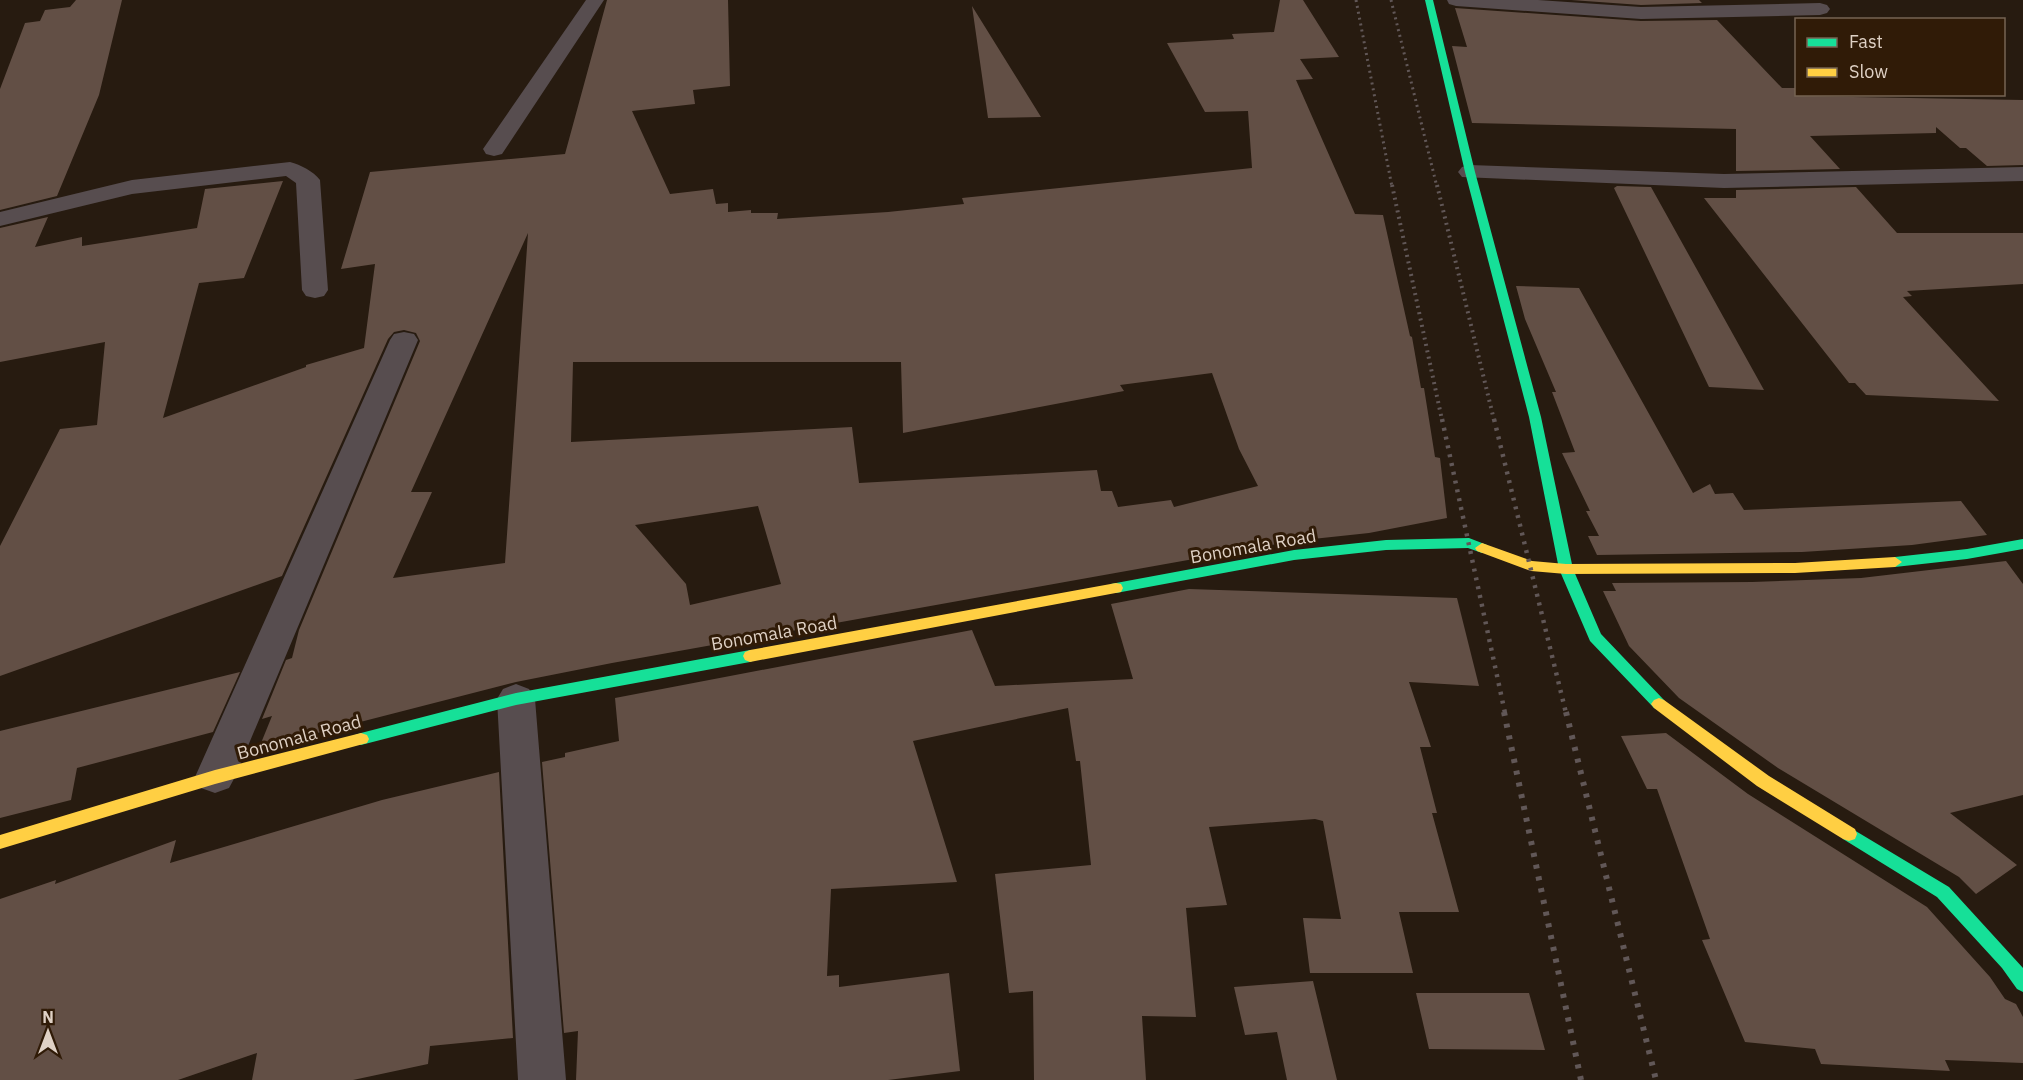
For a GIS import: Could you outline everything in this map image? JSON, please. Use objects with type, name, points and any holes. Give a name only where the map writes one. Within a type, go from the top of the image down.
[{"type":"street","points":[[494,149],[595,0]]},
{"type":"street","points":[[1429,0],[1470,172],[1535,417],[1566,569],[1595,637],[1665,710],[1763,781],[1943,892],[2008,962],[2023,983]]},
{"type":"street","points":[[1456,0],[1641,13],[1820,9]]},
{"type":"street","points":[[0,219],[132,187],[290,169],[308,180],[315,290]]},
{"type":"street","points":[[1470,172],[1724,180],[2023,174]]},
{"type":"street","points":[[215,777],[404,340]]},
{"type":"street","name":"Bonomala Road","points":[[0,842],[215,777],[516,699],[1294,555],[1386,544],[1469,543],[1531,566],[1566,569],[1842,566],[1995,550],[2023,544]]},
{"type":"street","points":[[516,699],[542,1080]]},
{"type":"building","points":[[76,0],[122,0],[99,95],[57,196],[0,210],[0,89],[25,23],[40,21],[45,10],[70,7]]},
{"type":"building","points":[[607,0],[728,0],[730,86],[693,90],[695,104],[632,111],[670,194],[713,189],[716,204],[728,203],[728,212],[751,210],[751,213],[778,213],[777,219],[888,212],[964,204],[962,198],[1252,168],[1248,111],[1205,112],[1167,43],[1234,39],[1232,34],[1274,32],[1280,0],[1303,0],[1339,57],[1300,59],[1313,79],[1296,80],[1355,214],[1383,215],[1412,337],[1421,388],[1424,388],[1435,457],[1440,458],[1447,518],[1369,533],[1294,541],[612,663],[516,682],[259,748],[272,716],[262,719],[286,660],[292,658],[299,630],[420,341],[416,333],[404,330],[394,332],[388,339],[282,576],[0,676],[0,546],[60,429],[97,425],[105,342],[0,362],[0,228],[48,217],[35,247],[82,237],[82,246],[197,228],[205,189],[283,181],[244,278],[199,283],[163,418],[306,367],[306,365],[364,348],[375,264],[341,269],[370,172],[565,154]],"holes":[[[528,233],[505,563],[393,578],[432,492],[411,492]],[[573,362],[901,362],[903,433],[1124,391],[1120,385],[1212,373],[1239,449],[1258,486],[1174,507],[1171,500],[1118,507],[1112,491],[1101,491],[1097,470],[859,483],[852,427],[571,442]],[[758,506],[781,584],[690,605],[686,584],[635,525]]]},
{"type":"building","points":[[1571,0],[1699,0],[1702,3],[1641,5]]},
{"type":"building","points":[[972,6],[1041,117],[988,118]]},
{"type":"building","points":[[1455,8],[1641,21],[1717,20],[1782,88],[1795,88],[1795,96],[2023,100],[2023,165],[1987,166],[1966,148],[1960,148],[1936,127],[1936,133],[1810,136],[1840,169],[1736,171],[1736,129],[1472,123],[1452,46],[1467,47]]},
{"type":"building","points":[[1617,186],[1651,187],[1764,390],[1709,387],[1614,188]]},
{"type":"building","points":[[1856,187],[1897,233],[2023,233],[2023,284],[1907,291],[1912,296],[1903,297],[1999,401],[1866,395],[1855,383],[1849,383],[1704,198],[1736,198],[1736,190]]},
{"type":"building","points":[[1516,286],[1579,288],[1693,493],[1710,484],[1715,494],[1733,493],[1744,510],[1961,501],[1987,535],[1912,545],[1802,552],[1597,555],[1588,536],[1599,536],[1586,511],[1590,511],[1562,453],[1575,452],[1552,392],[1556,392],[1525,319]]},
{"type":"building","points":[[2006,561],[2023,584],[2023,795],[1950,813],[2017,865],[1976,894],[1959,877],[1778,768],[1679,698],[1629,646],[1603,591],[1616,591],[1612,583],[1752,582],[1861,578]]},
{"type":"building","points":[[1189,589],[1457,598],[1479,686],[1409,682],[1431,747],[1420,747],[1437,813],[1432,813],[1459,912],[1399,912],[1413,973],[1310,973],[1303,918],[1341,919],[1323,821],[1315,819],[1209,827],[1227,905],[1186,908],[1196,1017],[1142,1016],[1146,1080],[1034,1080],[1033,991],[1009,993],[995,874],[1091,865],[1080,761],[1076,761],[1068,708],[913,741],[957,882],[831,889],[827,976],[839,975],[839,987],[949,973],[960,1071],[888,1080],[576,1080],[578,1031],[564,1033],[542,762],[565,757],[565,753],[619,741],[615,698],[972,630],[995,686],[1133,679],[1111,604]]},
{"type":"building","points":[[240,672],[213,732],[77,768],[71,800],[0,818],[0,731]]},
{"type":"building","points":[[1666,733],[1748,794],[1927,907],[1990,977],[2005,999],[2016,1004],[2023,1017],[2023,1063],[1945,1060],[1950,1071],[1821,1064],[1815,1049],[1745,1042],[1702,940],[1710,939],[1657,789],[1647,789],[1621,736]]},
{"type":"building","points":[[499,772],[513,1038],[430,1046],[428,1064],[353,1080],[252,1080],[257,1053],[178,1080],[0,1080],[0,899],[56,880],[55,884],[176,840],[170,863],[382,800]]},
{"type":"building","points":[[1313,981],[1337,1080],[1287,1080],[1277,1032],[1245,1035],[1234,987]]},
{"type":"building","points":[[1416,993],[1529,993],[1545,1050],[1429,1049]]},
{"type":"railway","points":[[1356,0],[1392,187]]},
{"type":"railway","points":[[1391,0],[1437,187]]},
{"type":"railway","points":[[1392,185],[1442,420]]},
{"type":"railway","points":[[1437,185],[1494,420]]},
{"type":"railway","points":[[1442,419],[1505,713]]},
{"type":"railway","points":[[1494,419],[1566,713]]},
{"type":"railway","points":[[1504,712],[1581,1080]]},
{"type":"railway","points":[[1566,712],[1656,1080]]},
{"type":"traffic: fast","points":[[1429,0],[1470,172],[1535,417],[1566,569],[1595,637],[1659,704]]},
{"type":"traffic: fast","points":[[1116,588],[1294,555],[1386,545],[1469,543],[1482,548]]},
{"type":"traffic: fast","points":[[1895,562],[1967,554],[2023,544]]},
{"type":"traffic: fast","points":[[361,739],[516,699],[750,656]]},
{"type":"traffic: fast","points":[[1849,834],[1943,892],[2008,962],[2023,983]]},
{"type":"traffic: slow","points":[[1482,548],[1531,566],[1566,569],[1795,568],[1895,562]]},
{"type":"traffic: slow","points":[[750,656],[1116,588]]},
{"type":"traffic: slow","points":[[1659,704],[1763,781],[1849,834]]},
{"type":"traffic: slow","points":[[0,842],[215,777],[361,739]]}]
